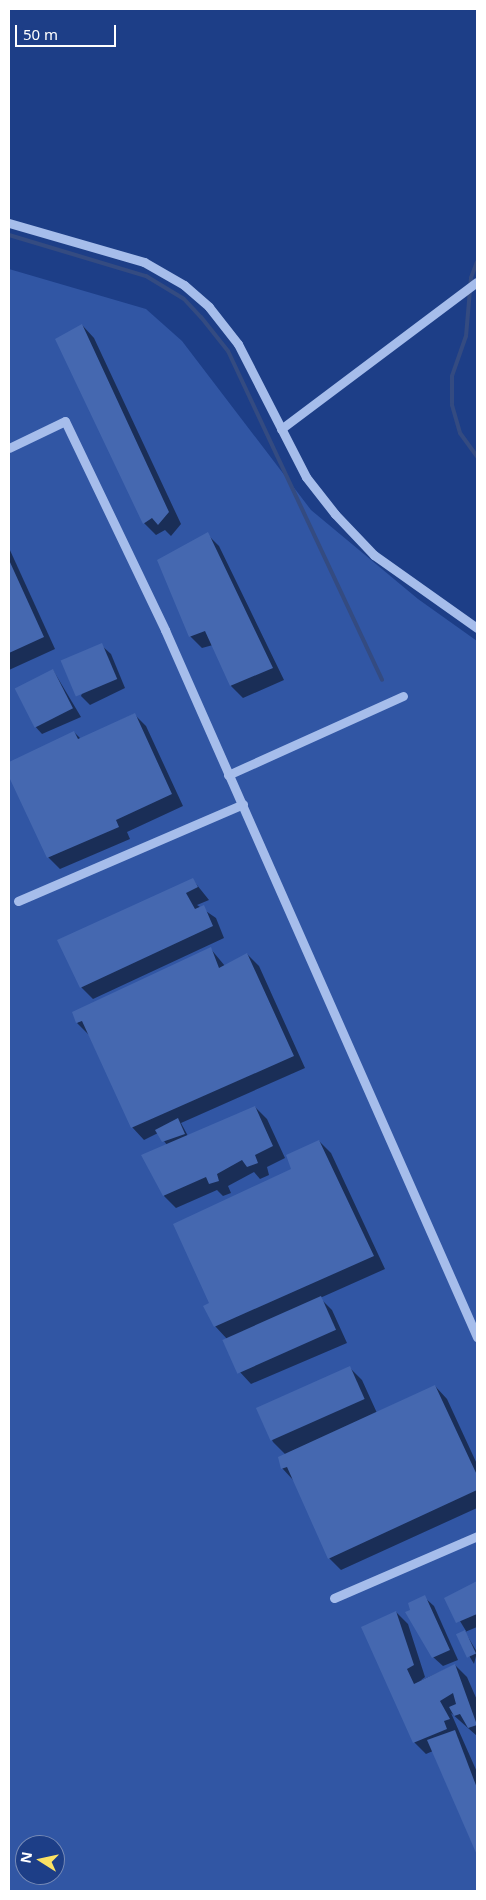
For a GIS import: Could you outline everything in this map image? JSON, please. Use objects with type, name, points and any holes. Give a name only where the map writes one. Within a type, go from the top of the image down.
[{"type":"street","points":[[9,222],[144,262],[184,285],[209,307],[238,344],[306,477],[374,554],[477,628]]},
{"type":"street","points":[[280,429],[477,282]]},
{"type":"street","points":[[9,448],[65,421],[243,804],[477,1337]]},
{"type":"street","points":[[228,775],[403,696]]},
{"type":"street","points":[[18,901],[243,804]]},
{"type":"street","points":[[334,1598],[477,1536]]},
{"type":"shaded area","points":[[9,269],[146,309],[182,341],[311,510],[418,599],[477,641],[477,1891],[9,1891]]},
{"type":"building","points":[[82,324],[169,512],[158,525],[152,518],[143,524],[55,339]]},
{"type":"building","points":[[208,532],[273,668],[230,686],[205,631],[189,637],[157,560]]},
{"type":"building","points":[[9,560],[44,637],[9,653]]},
{"type":"building","points":[[102,643],[117,679],[76,696],[61,661]]},
{"type":"building","points":[[53,669],[73,708],[35,728],[15,689]]},
{"type":"building","points":[[135,713],[172,794],[116,820],[119,827],[47,858],[9,777],[9,762],[74,731],[78,739]]},
{"type":"building","points":[[193,878],[198,887],[186,893],[195,909],[204,905],[213,926],[80,988],[57,940]]},
{"type":"building","points":[[211,947],[219,968],[247,953],[294,1056],[131,1128],[82,1021],[76,1023],[72,1012]]},
{"type":"building","points":[[255,1106],[273,1146],[255,1155],[258,1163],[247,1167],[242,1160],[217,1174],[219,1181],[209,1184],[206,1177],[163,1196],[141,1155]]},
{"type":"building","points":[[178,1118],[185,1134],[162,1142],[155,1130]]},
{"type":"building","points":[[319,1140],[374,1256],[214,1327],[203,1306],[209,1303],[173,1224],[291,1169],[286,1155]]},
{"type":"building","points":[[321,1296],[336,1330],[237,1374],[222,1340]]},
{"type":"building","points":[[350,1366],[365,1399],[271,1441],[256,1408]]},
{"type":"building","points":[[435,1385],[477,1475],[477,1490],[328,1559],[287,1467],[281,1469],[278,1457]]},
{"type":"building","points":[[477,1581],[477,1614],[456,1623],[444,1598]]},
{"type":"building","points":[[425,1595],[450,1650],[432,1658],[405,1612],[410,1610],[408,1603]]},
{"type":"building","points":[[396,1611],[414,1665],[407,1669],[414,1684],[455,1664],[477,1725],[468,1728],[460,1714],[454,1716],[449,1707],[456,1704],[453,1693],[440,1701],[450,1719],[444,1721],[447,1729],[413,1743],[361,1627]]},
{"type":"building","points":[[465,1630],[476,1654],[467,1658],[456,1634]]},
{"type":"building","points":[[455,1730],[477,1788],[477,1855],[427,1740]]},
{"type":"waterway","points":[[9,235],[146,276],[184,299],[201,317],[228,351],[382,680]]},
{"type":"waterway","points":[[477,262],[471,278],[466,336],[452,376],[452,405],[460,433],[477,456]]}]
